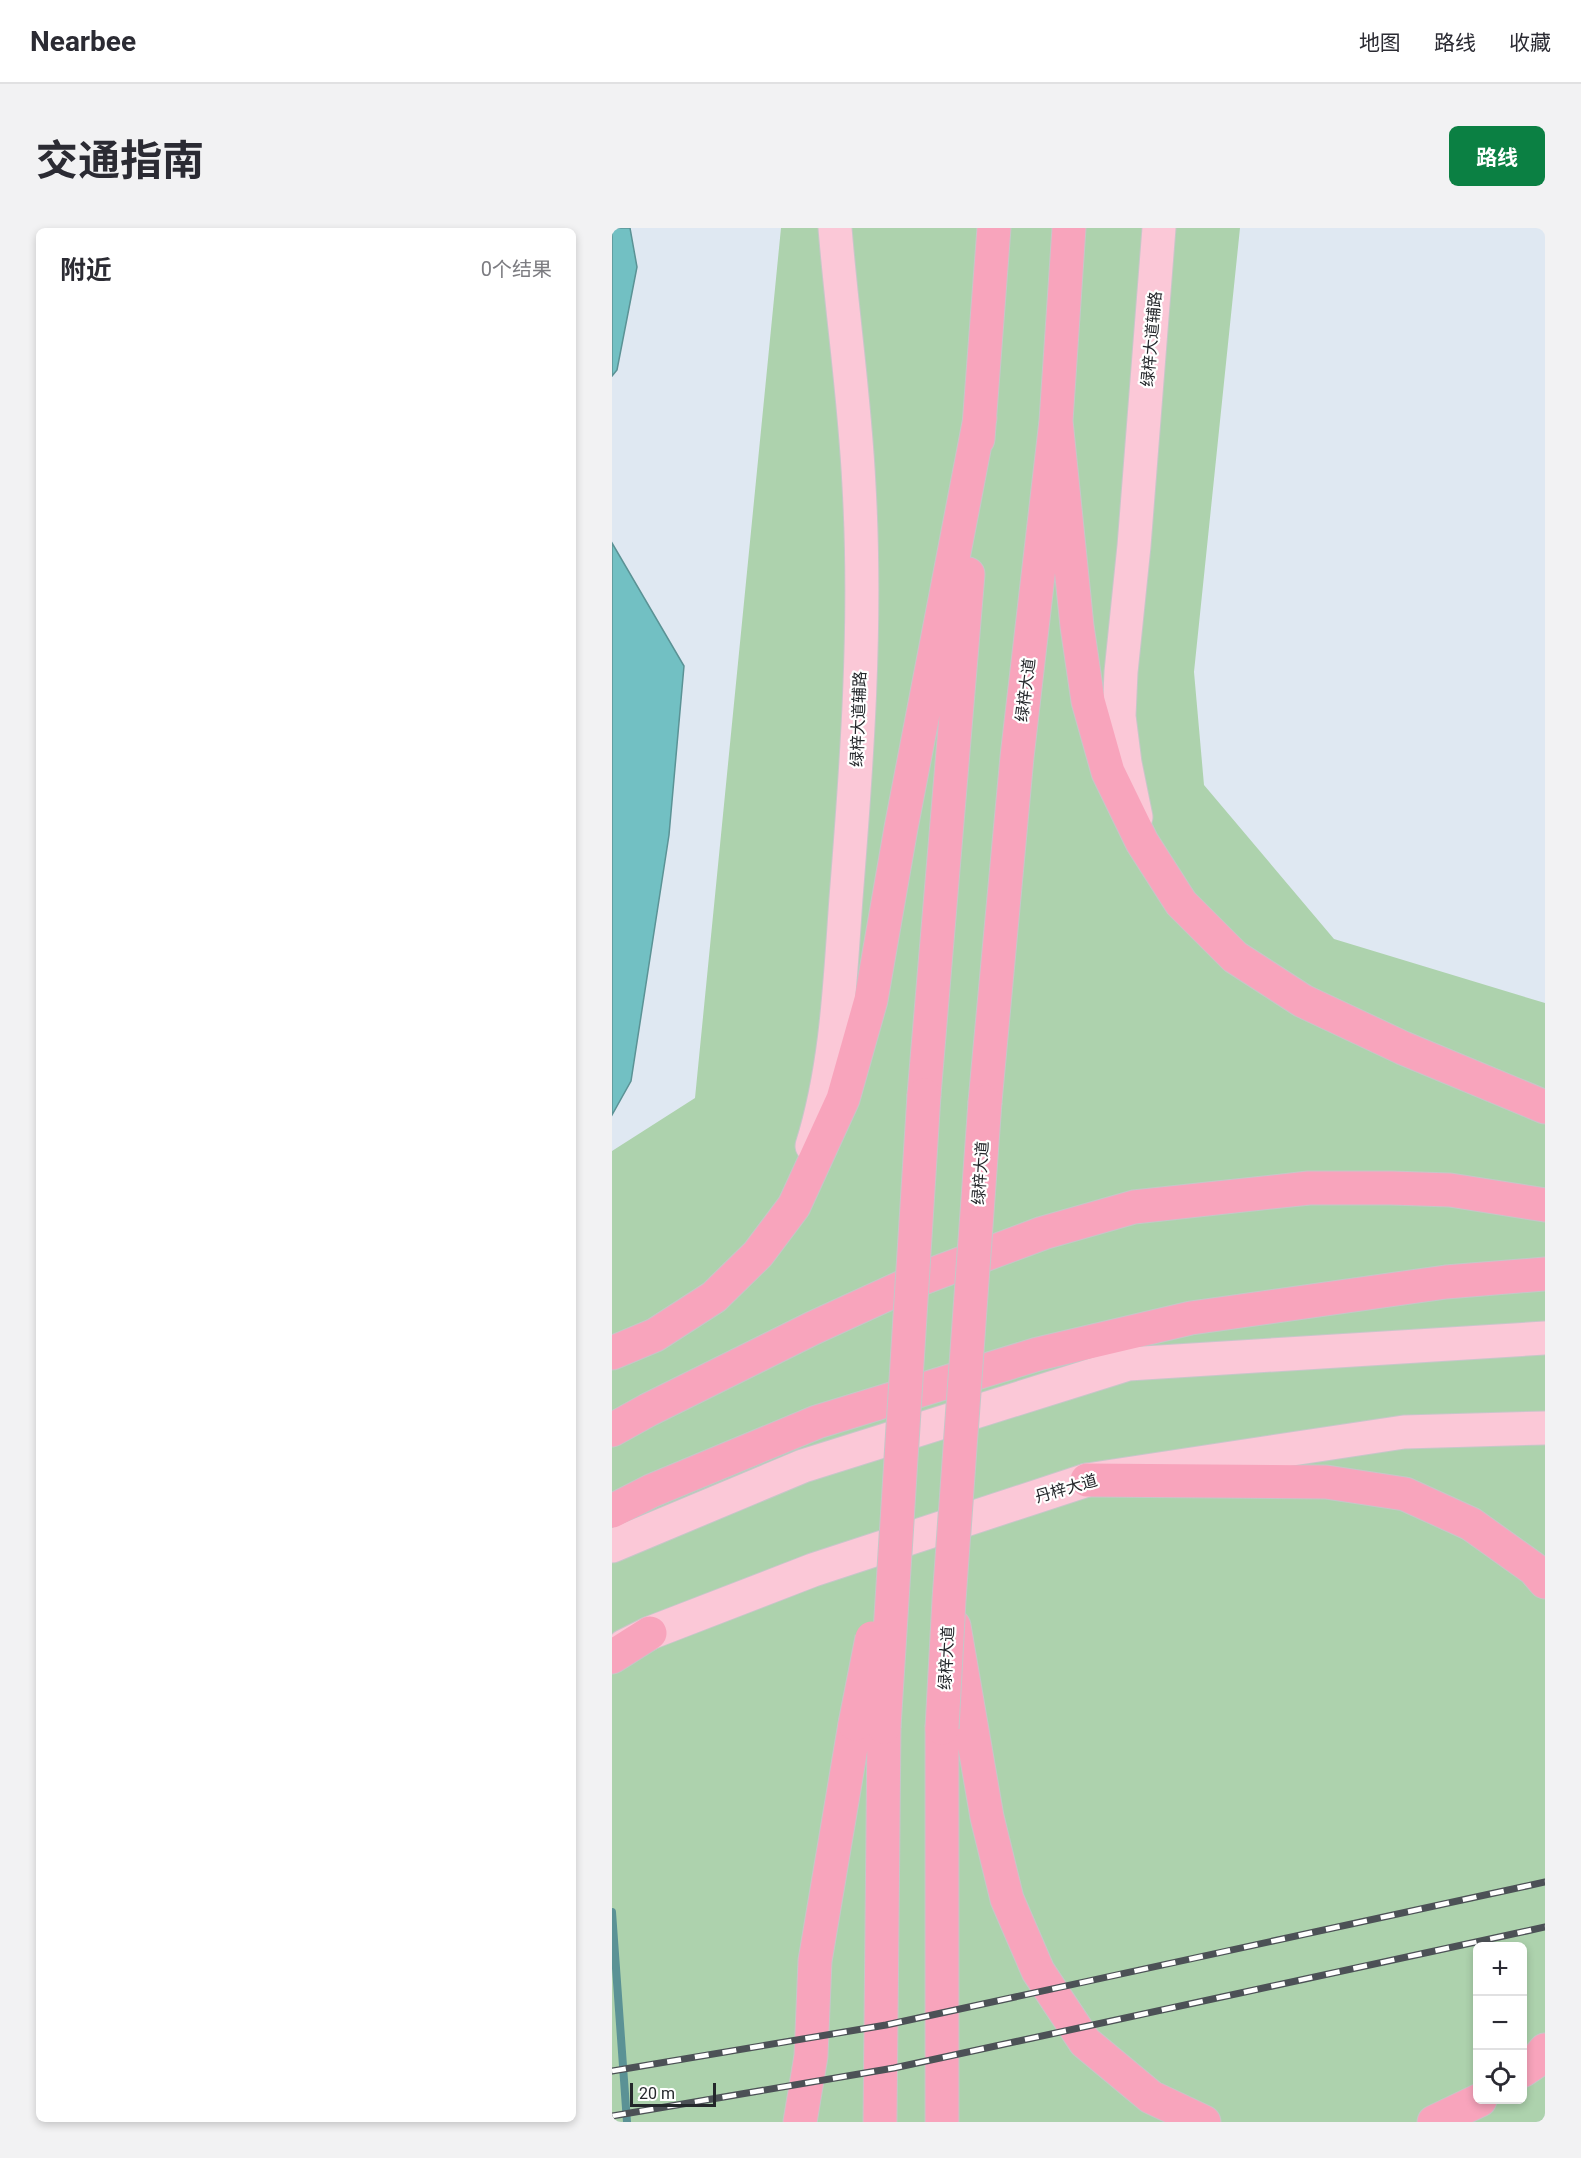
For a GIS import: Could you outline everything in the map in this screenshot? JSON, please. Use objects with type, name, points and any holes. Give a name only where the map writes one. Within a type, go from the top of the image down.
[{"type":"highway","points":[[800,2122],[811,2056],[815,1961],[869,1726],[897,1515],[924,1095],[956,730],[994,228]]},
{"type":"highway","name":"绿梓大道","points":[[942,2122],[957,1730],[949,1600],[985,1102],[1017,757],[1056,421],[1069,228]]},
{"type":"highway","points":[[612,1353],[655,1335],[714,1297],[758,1254],[794,1206],[843,1099],[871,1000],[901,828],[980,418]]},
{"type":"highway","points":[[1056,421],[1077,626],[1088,701],[1108,772],[1142,842],[1181,903],[1235,957],[1303,1001],[1403,1048],[1545,1107]]},
{"type":"highway","points":[[612,1430],[813,1328],[920,1279],[1043,1233],[1134,1207],[1309,1188],[1450,1190],[1545,1205]]},
{"type":"highway","points":[[612,1511],[651,1491],[817,1422],[1038,1354],[1191,1318],[1446,1282],[1545,1274]]},
{"type":"highway","points":[[1087,1479],[1326,1482],[1405,1494],[1471,1524],[1534,1569],[1545,1582]]},
{"type":"highway","points":[[612,1655],[650,1634]]},
{"type":"highway","points":[[869,1726],[880,2122]]},
{"type":"highway","points":[[957,1730],[987,1817],[1007,1899],[1038,1971],[1085,2042],[1151,2097],[1204,2122]]},
{"type":"highway","points":[[1527,2068],[1545,2050]]},
{"type":"highway","points":[[1434,2122],[1473,2103]]},
{"type":"main road","name":"绿梓大道辅路","points":[[794,1206],[821,1116],[836,1030],[860,688],[859,486],[835,228]]},
{"type":"main road","name":"绿梓大道辅路","points":[[1142,842],[1125,763],[1119,716],[1160,228]]},
{"type":"main road","points":[[612,1546],[803,1466],[1128,1364],[1545,1338]]},
{"type":"main road","name":"丹梓大道","points":[[650,1634],[813,1570],[1087,1479],[1404,1432],[1545,1428]]},
{"type":"green space","points":[[781,228],[1240,228],[1194,672],[1204,785],[1334,939],[1545,1003],[1545,2122],[612,2122],[612,1151],[695,1098]]},
{"type":"water","points":[[612,228],[630,228],[637,267],[617,370],[612,376]]},
{"type":"water","points":[[612,543],[684,666],[669,835],[631,1081],[612,1115]]},
{"type":"waterway","points":[[612,1912],[627,2122]]},
{"type":"railway","points":[[612,2071],[886,2025],[1545,1882]]},
{"type":"railway","points":[[612,2116],[894,2068],[1545,1927]]}]
